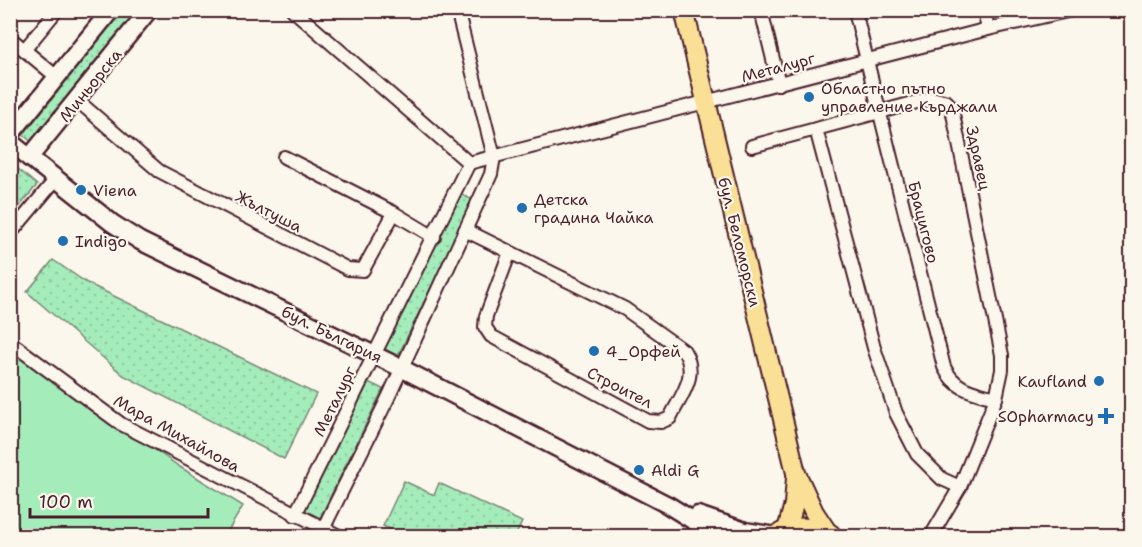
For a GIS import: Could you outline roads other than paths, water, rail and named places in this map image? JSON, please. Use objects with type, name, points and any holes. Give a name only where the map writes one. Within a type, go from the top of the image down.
[{"type":"main road","name":"Миньорска","points":[[10,135],[111,10]]},
{"type":"main road","name":"Миньорска","points":[[29,158],[78,101],[149,10]]},
{"type":"main road","name":"бул. Беломорски","points":[[684,10],[796,473],[814,512],[832,535]]},
{"type":"main road","name":"бул. България","points":[[10,142],[112,223],[140,241],[374,354],[668,506],[718,537]]},
{"type":"main road","name":"бул. Беломорски","points":[[779,534],[794,504],[796,473]]},
{"type":"main road","name":"бул. България","points":[[668,506],[738,529],[779,534]]},
{"type":"main road","points":[[779,534],[806,527],[832,535]]},
{"type":"street","points":[[25,49],[57,10]]},
{"type":"street","points":[[293,10],[469,163]]},
{"type":"street","points":[[323,529],[491,174],[494,157],[457,10]]},
{"type":"street","points":[[760,10],[779,84]]},
{"type":"street","name":"Брацигово","points":[[855,10],[944,367],[955,385],[964,390],[997,392]]},
{"type":"street","points":[[984,10],[988,29]]},
{"type":"street","name":"Металург","points":[[296,515],[469,163],[988,29],[1072,10]]},
{"type":"street","points":[[10,38],[58,78]]},
{"type":"street","name":"Здравец","points":[[752,146],[880,111],[938,98],[947,102],[952,109],[1002,355],[997,392]]},
{"type":"street","name":"Жълтуша","points":[[78,101],[159,171],[348,269],[363,270],[394,213]]},
{"type":"street","points":[[816,129],[874,348],[896,413],[917,454],[942,478],[960,488]]},
{"type":"street","points":[[284,157],[394,213],[434,237]]},
{"type":"street","points":[[10,234],[56,179]]},
{"type":"street","name":"Строител","points":[[465,231],[510,252],[625,309],[684,351],[692,373],[670,418],[661,422],[648,420],[491,336],[485,327],[486,316],[510,252]]},
{"type":"street","name":"Мара Михайлова","points":[[10,342],[121,424],[339,537]]},
{"type":"street","points":[[932,537],[960,488],[997,392]]},
{"type":"place","name":"Областно пътно управление Кърджали","points":[[809,97]]},
{"type":"place","name":"Viena","points":[[81,190]]},
{"type":"place","name":"Детска градина Чайка","points":[[522,208]]},
{"type":"place","name":"Indigo","points":[[63,241]]},
{"type":"place","name":"4_Орфей","points":[[594,351]]},
{"type":"place","name":"Kaufland","points":[[1099,381]]},
{"type":"place","name":"SOpharmacy","points":[[1106,416]]},
{"type":"place","name":"Aldi G","points":[[639,470]]}]
